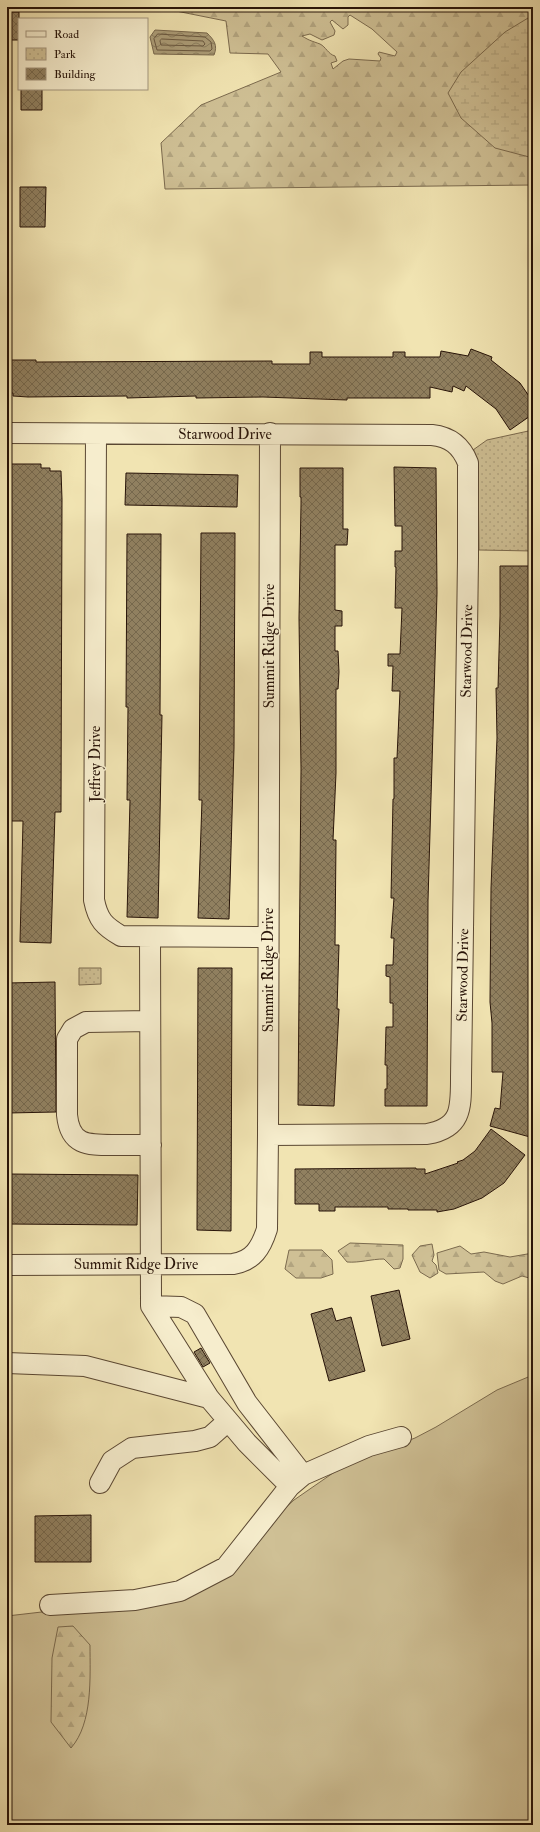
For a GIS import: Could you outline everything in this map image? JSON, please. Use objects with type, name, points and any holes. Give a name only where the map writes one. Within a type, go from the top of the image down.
[{"type":"street","name":"Starwood Drive","points":[[7,433],[270,433],[432,435],[442,436],[452,441],[464,454],[468,463],[461,1104],[458,1115],[451,1125],[440,1132],[427,1134],[268,1135]]},
{"type":"street","name":"Summit Ridge Drive","points":[[7,1265],[233,1264],[251,1258],[264,1239],[267,1229],[268,1135],[270,433]]},
{"type":"street","name":"Jeffrey Drive","points":[[96,434],[94,900],[97,913],[101,920],[114,932],[121,936],[268,937]]},
{"type":"street","points":[[150,937],[151,1306],[209,1398],[228,1421],[247,1443],[297,1481]]},
{"type":"street","points":[[150,1021],[86,1022],[79,1025],[69,1034],[67,1039],[68,1126],[77,1139],[89,1145],[150,1145]]},
{"type":"street","points":[[151,1306],[181,1307],[195,1314],[247,1403],[297,1481]]},
{"type":"street","points":[[7,1363],[85,1366],[209,1398]]},
{"type":"street","points":[[100,1483],[112,1460],[132,1448],[196,1441],[210,1437],[228,1421]]},
{"type":"street","points":[[50,1605],[135,1600],[180,1591],[226,1567],[297,1481],[369,1446],[401,1437]]},
{"type":"green space","points":[[156,7],[432,7],[432,9],[434,7],[533,7],[533,185],[165,189],[161,143],[201,105],[281,72],[268,54],[230,53],[226,21]],"holes":[[[350,15],[372,29],[397,52],[395,56],[379,52],[378,54],[381,58],[380,61],[349,59],[343,61],[333,69],[331,63],[337,61],[335,56],[320,44],[302,36],[310,34],[322,40],[334,35],[335,31],[330,22],[332,20],[343,29],[348,25],[348,17]]]},
{"type":"green space","points":[[533,15],[533,158],[495,148],[461,118],[448,93],[461,72],[505,32]]},
{"type":"green space","points":[[533,430],[533,551],[479,550],[478,471],[473,450],[487,440]]},
{"type":"green space","points":[[79,968],[101,968],[101,984],[79,985]]},
{"type":"green space","points":[[350,1243],[403,1245],[403,1259],[400,1268],[394,1269],[384,1259],[347,1262],[338,1251]]},
{"type":"green space","points":[[432,1244],[434,1255],[432,1261],[436,1265],[438,1273],[430,1278],[420,1272],[412,1255],[420,1246]]},
{"type":"green space","points":[[460,1246],[471,1254],[484,1252],[510,1257],[533,1253],[533,1279],[522,1276],[503,1284],[495,1281],[484,1272],[446,1274],[439,1270],[437,1253]]},
{"type":"green space","points":[[289,1250],[322,1250],[332,1260],[333,1274],[321,1278],[296,1278],[285,1269]]},
{"type":"green space","points":[[533,1375],[533,1825],[7,1825],[7,1616],[189,1595],[294,1500],[346,1464],[415,1438],[497,1390]]},
{"type":"green space","points":[[73,1626],[90,1645],[90,1685],[87,1713],[78,1738],[71,1748],[51,1722],[52,1658],[58,1627]]},
{"type":"water","points":[[155,30],[207,33],[215,43],[216,48],[214,55],[154,54],[150,37]]},
{"type":"building","points":[[7,12],[19,12],[18,40],[7,40]]},
{"type":"building","points":[[21,90],[42,90],[42,110],[21,110]]},
{"type":"building","points":[[20,187],[46,187],[45,227],[20,227]]},
{"type":"building","points":[[471,349],[492,357],[491,360],[520,383],[533,402],[533,414],[510,430],[496,409],[466,386],[464,391],[453,386],[452,392],[430,387],[430,398],[347,398],[347,400],[263,397],[196,398],[196,396],[127,398],[127,396],[28,397],[13,396],[13,393],[7,393],[7,360],[36,360],[36,362],[272,361],[272,364],[310,364],[310,352],[322,352],[322,357],[393,357],[393,352],[405,352],[405,357],[440,357],[441,351],[468,356]]},
{"type":"building","points":[[7,464],[41,464],[41,468],[50,468],[50,471],[61,471],[61,812],[55,812],[51,943],[20,942],[23,821],[7,821]]},
{"type":"building","points":[[394,467],[436,468],[437,593],[428,901],[427,1106],[385,1106],[385,1089],[387,1089],[387,1065],[385,1065],[386,1027],[393,1027],[393,1003],[390,1003],[390,977],[386,976],[386,965],[393,965],[394,938],[391,938],[394,898],[391,898],[394,758],[397,758],[400,691],[392,691],[393,666],[388,666],[388,654],[400,654],[402,608],[395,608],[395,551],[402,551],[402,526],[395,526]]},
{"type":"building","points":[[300,468],[343,468],[343,529],[348,529],[347,545],[335,545],[335,610],[342,611],[342,626],[335,626],[335,651],[338,651],[339,672],[338,689],[336,689],[336,773],[333,840],[336,840],[335,945],[339,945],[337,1009],[339,1009],[334,1106],[298,1105],[301,769],[299,618],[301,504]]},
{"type":"building","points":[[126,473],[238,475],[237,507],[125,505]]},
{"type":"building","points":[[201,533],[235,533],[234,748],[229,919],[198,918],[202,800],[199,800]]},
{"type":"building","points":[[127,534],[161,534],[160,715],[162,715],[158,918],[127,917],[130,800],[127,800]]},
{"type":"building","points":[[500,566],[533,566],[533,747],[531,771],[533,771],[533,789],[532,808],[530,808],[529,832],[532,832],[529,932],[531,932],[530,952],[533,952],[533,1031],[531,1031],[530,1057],[531,1091],[533,1091],[533,1126],[530,1137],[490,1126],[495,1108],[500,1109],[503,1072],[492,1072],[492,1023],[490,1002],[491,888],[497,738],[496,688],[498,688]]},
{"type":"building","points":[[198,968],[232,968],[231,1231],[197,1230]]},
{"type":"building","points":[[55,982],[56,1112],[8,1113],[7,983]]},
{"type":"building","points":[[491,1129],[525,1155],[504,1183],[482,1198],[454,1209],[437,1212],[437,1210],[388,1209],[388,1207],[335,1207],[335,1211],[319,1211],[319,1204],[295,1204],[295,1169],[416,1168],[425,1169],[425,1174],[463,1160],[475,1151]]},
{"type":"building","points":[[8,1174],[138,1175],[137,1225],[7,1224]]},
{"type":"building","points":[[399,1290],[410,1339],[382,1346],[371,1296]]},
{"type":"building","points":[[332,1308],[336,1321],[351,1317],[365,1371],[329,1381],[311,1314]]},
{"type":"building","points":[[201,1348],[210,1363],[203,1367],[194,1352]]},
{"type":"building","points":[[91,1515],[91,1562],[35,1562],[35,1516]]}]
